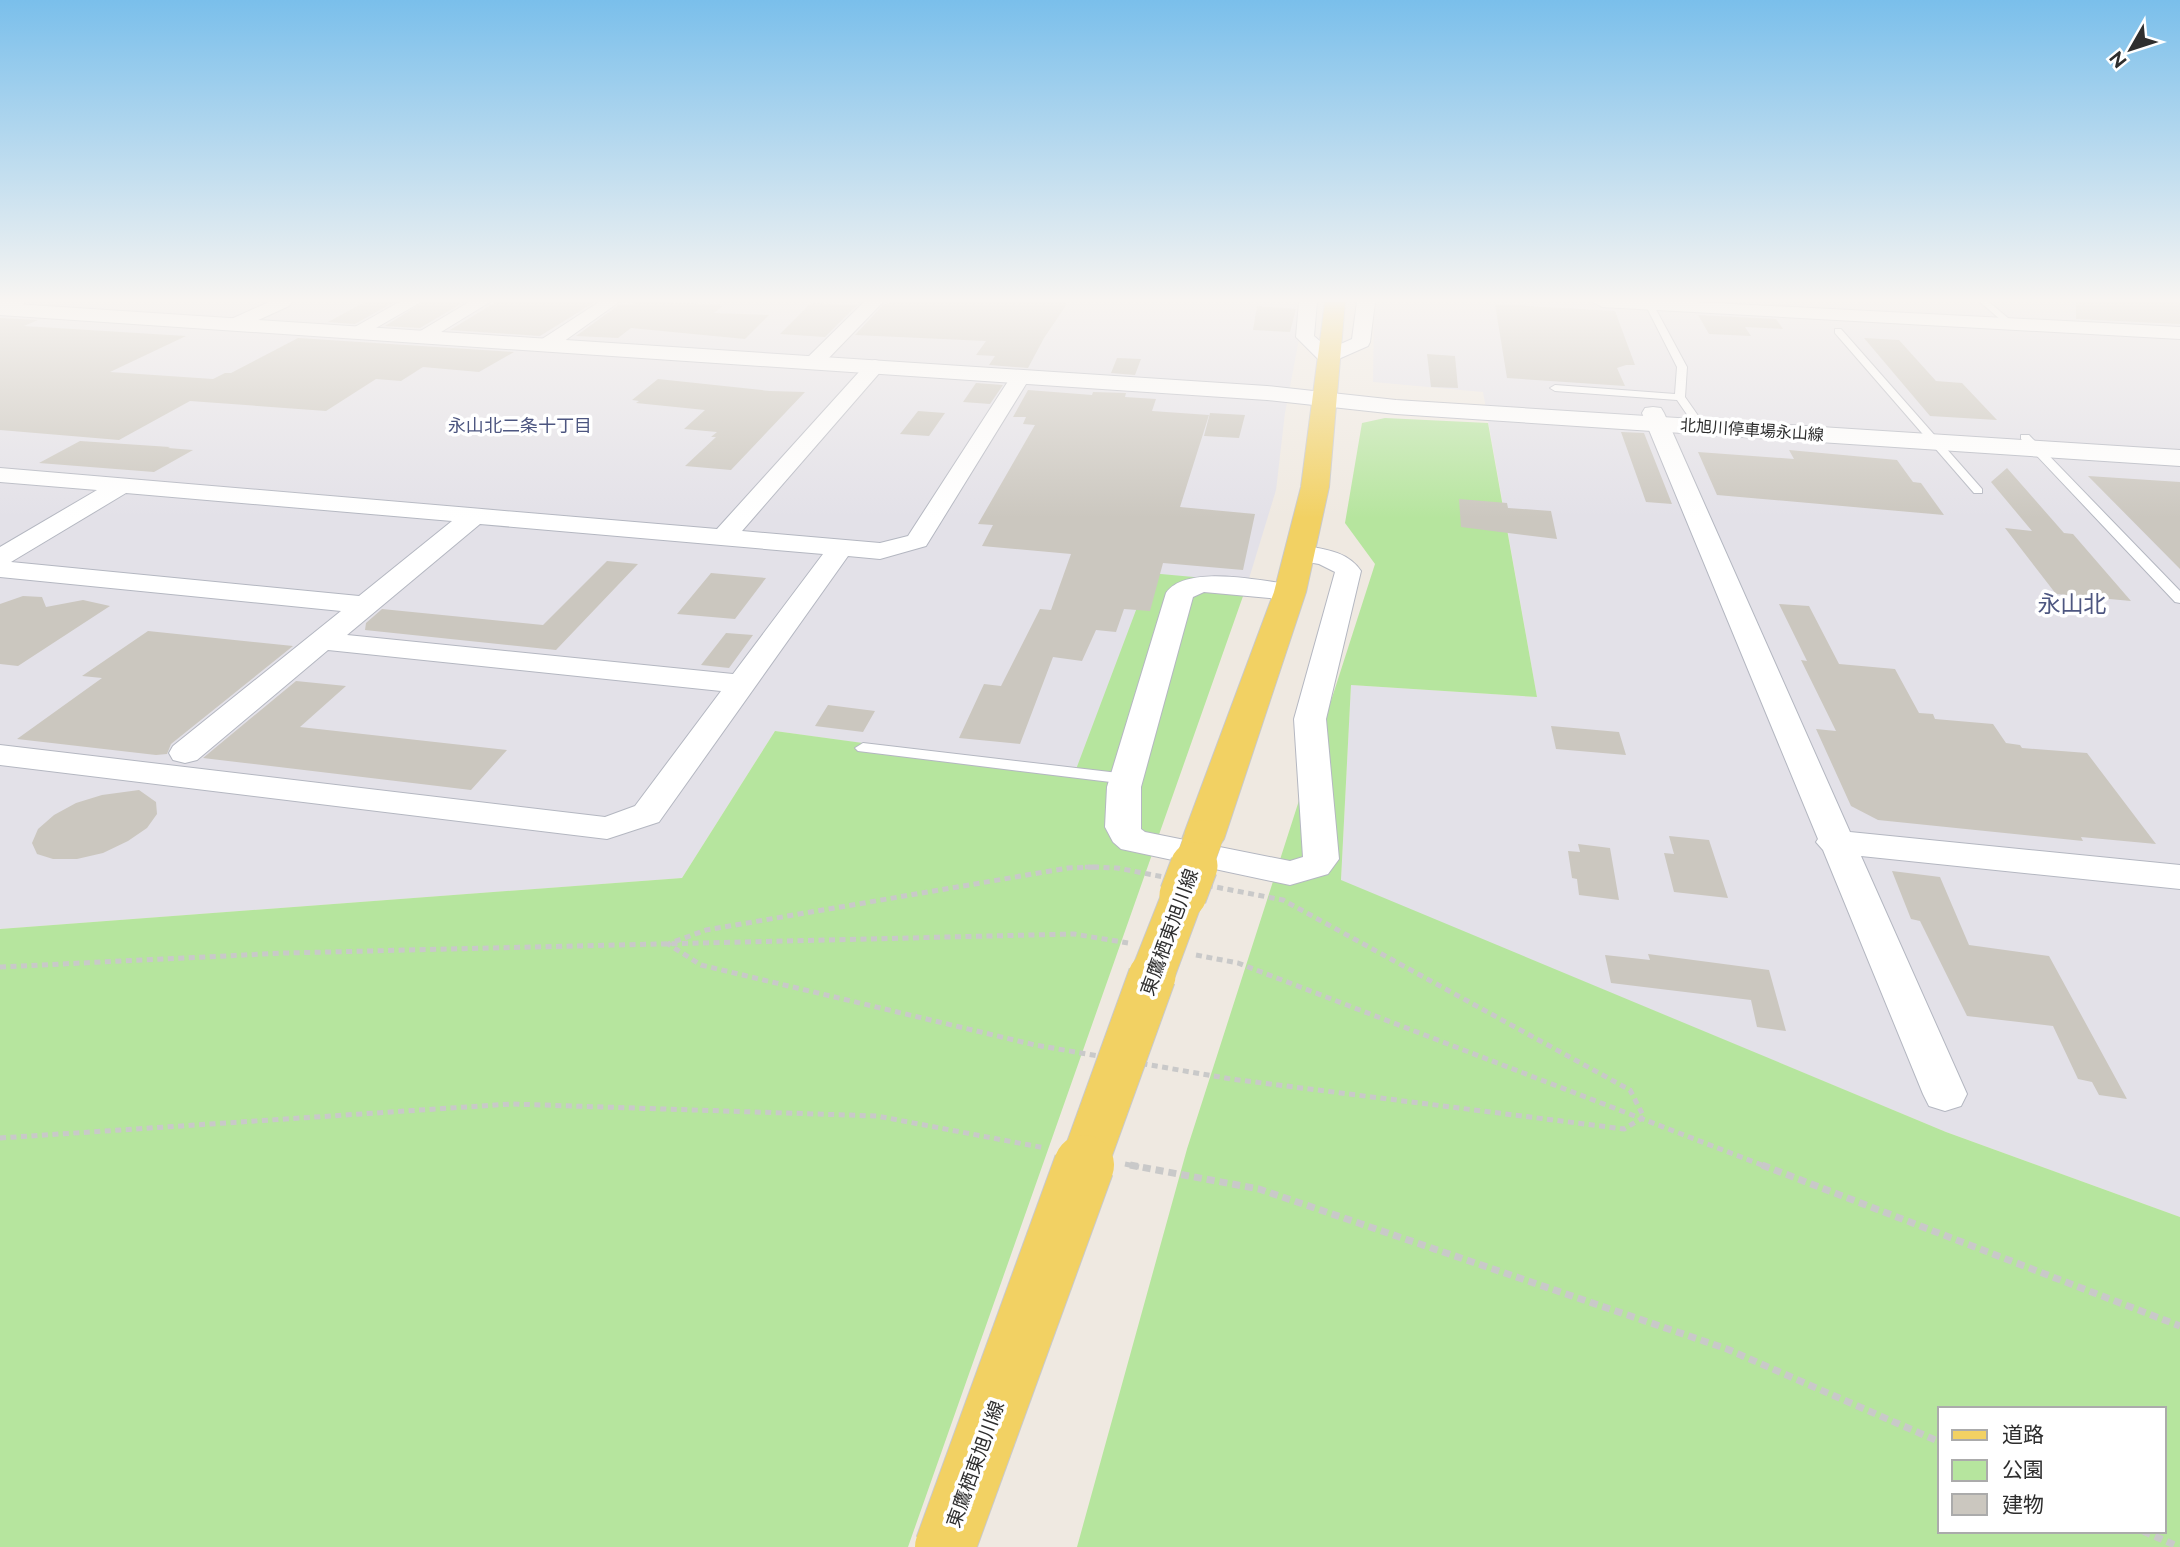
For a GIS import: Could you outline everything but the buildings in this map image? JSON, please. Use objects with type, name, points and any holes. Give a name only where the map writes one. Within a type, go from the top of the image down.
[{"type":"main road","name":"北旭川停車場永山線","points":[[995,374],[1324,397],[1396,407],[1655,418],[1692,413],[2180,458]]},
{"type":"main road","name":"東鷹栖東旭川線","points":[[945,1547],[1183,895],[1290,592],[1315,488],[1326,374]]},
{"type":"main road","name":"北旭川停車場永山線","points":[[2030,443],[2180,447]]},
{"type":"street","points":[[723,538],[868,374]]},
{"type":"street","points":[[0,475],[880,551],[916,541],[1021,376]]},
{"type":"street","points":[[1655,418],[1945,1094]]},
{"type":"street","points":[[0,558],[121,486]]},
{"type":"street","points":[[185,753],[473,517]]},
{"type":"street","points":[[0,755],[607,828],[647,814],[841,548]]},
{"type":"street","points":[[1290,592],[1204,584],[1192,586],[1180,593],[1127,779],[1123,827],[1125,834],[1134,841],[1290,873],[1315,866],[1321,859],[1310,719],[1348,571],[1335,561],[1299,553]]},
{"type":"street","points":[[0,569],[364,605]]},
{"type":"street","points":[[321,641],[740,684]]},
{"type":"street","points":[[1835,842],[2180,877]]},
{"type":"lane","points":[[1555,388],[1692,413],[1684,374]]},
{"type":"lane","points":[[1875,374],[1978,491]]},
{"type":"lane","points":[[2030,443],[2180,599]]},
{"type":"lane","points":[[863,748],[1127,779]]},
{"type":"path","points":[[668,944],[706,930],[1068,868],[1117,868],[1283,900],[1630,1090],[1644,1117]]},
{"type":"path","points":[[0,968],[285,953],[1074,934],[1158,963],[1238,963],[1644,1117],[2180,1326]]},
{"type":"path","points":[[0,1138],[510,1104],[877,1116],[1054,1150]]},
{"type":"path","points":[[1122,1163],[1259,1189],[1701,1340],[1938,1441]]},
{"type":"path","points":[[2148,1533],[2179,1547]]},
{"type":"shaded area","points":[[0,374],[1292,374],[1276,490],[1248,582],[1076,773],[775,731],[682,878],[0,929]]},
{"type":"shaded area","points":[[1373,374],[2180,374],[2180,1217],[1946,1132],[1341,881],[1351,685],[1537,697],[1483,392],[1373,382]]},
{"type":"green space","points":[[1385,418],[1488,423],[1537,697],[1351,685],[1341,880],[1946,1132],[2180,1217],[2180,1547],[1077,1547],[1187,1149],[1375,564],[1345,523],[1362,423]]},
{"type":"green space","points":[[1150,573],[1248,582],[908,1547],[0,1547],[0,929],[682,878],[775,731],[1075,772]]},
{"type":"district","name":"永山北二条十丁目","points":[[520,425]]},
{"type":"district","name":"永山北","points":[[2072,603]]}]
